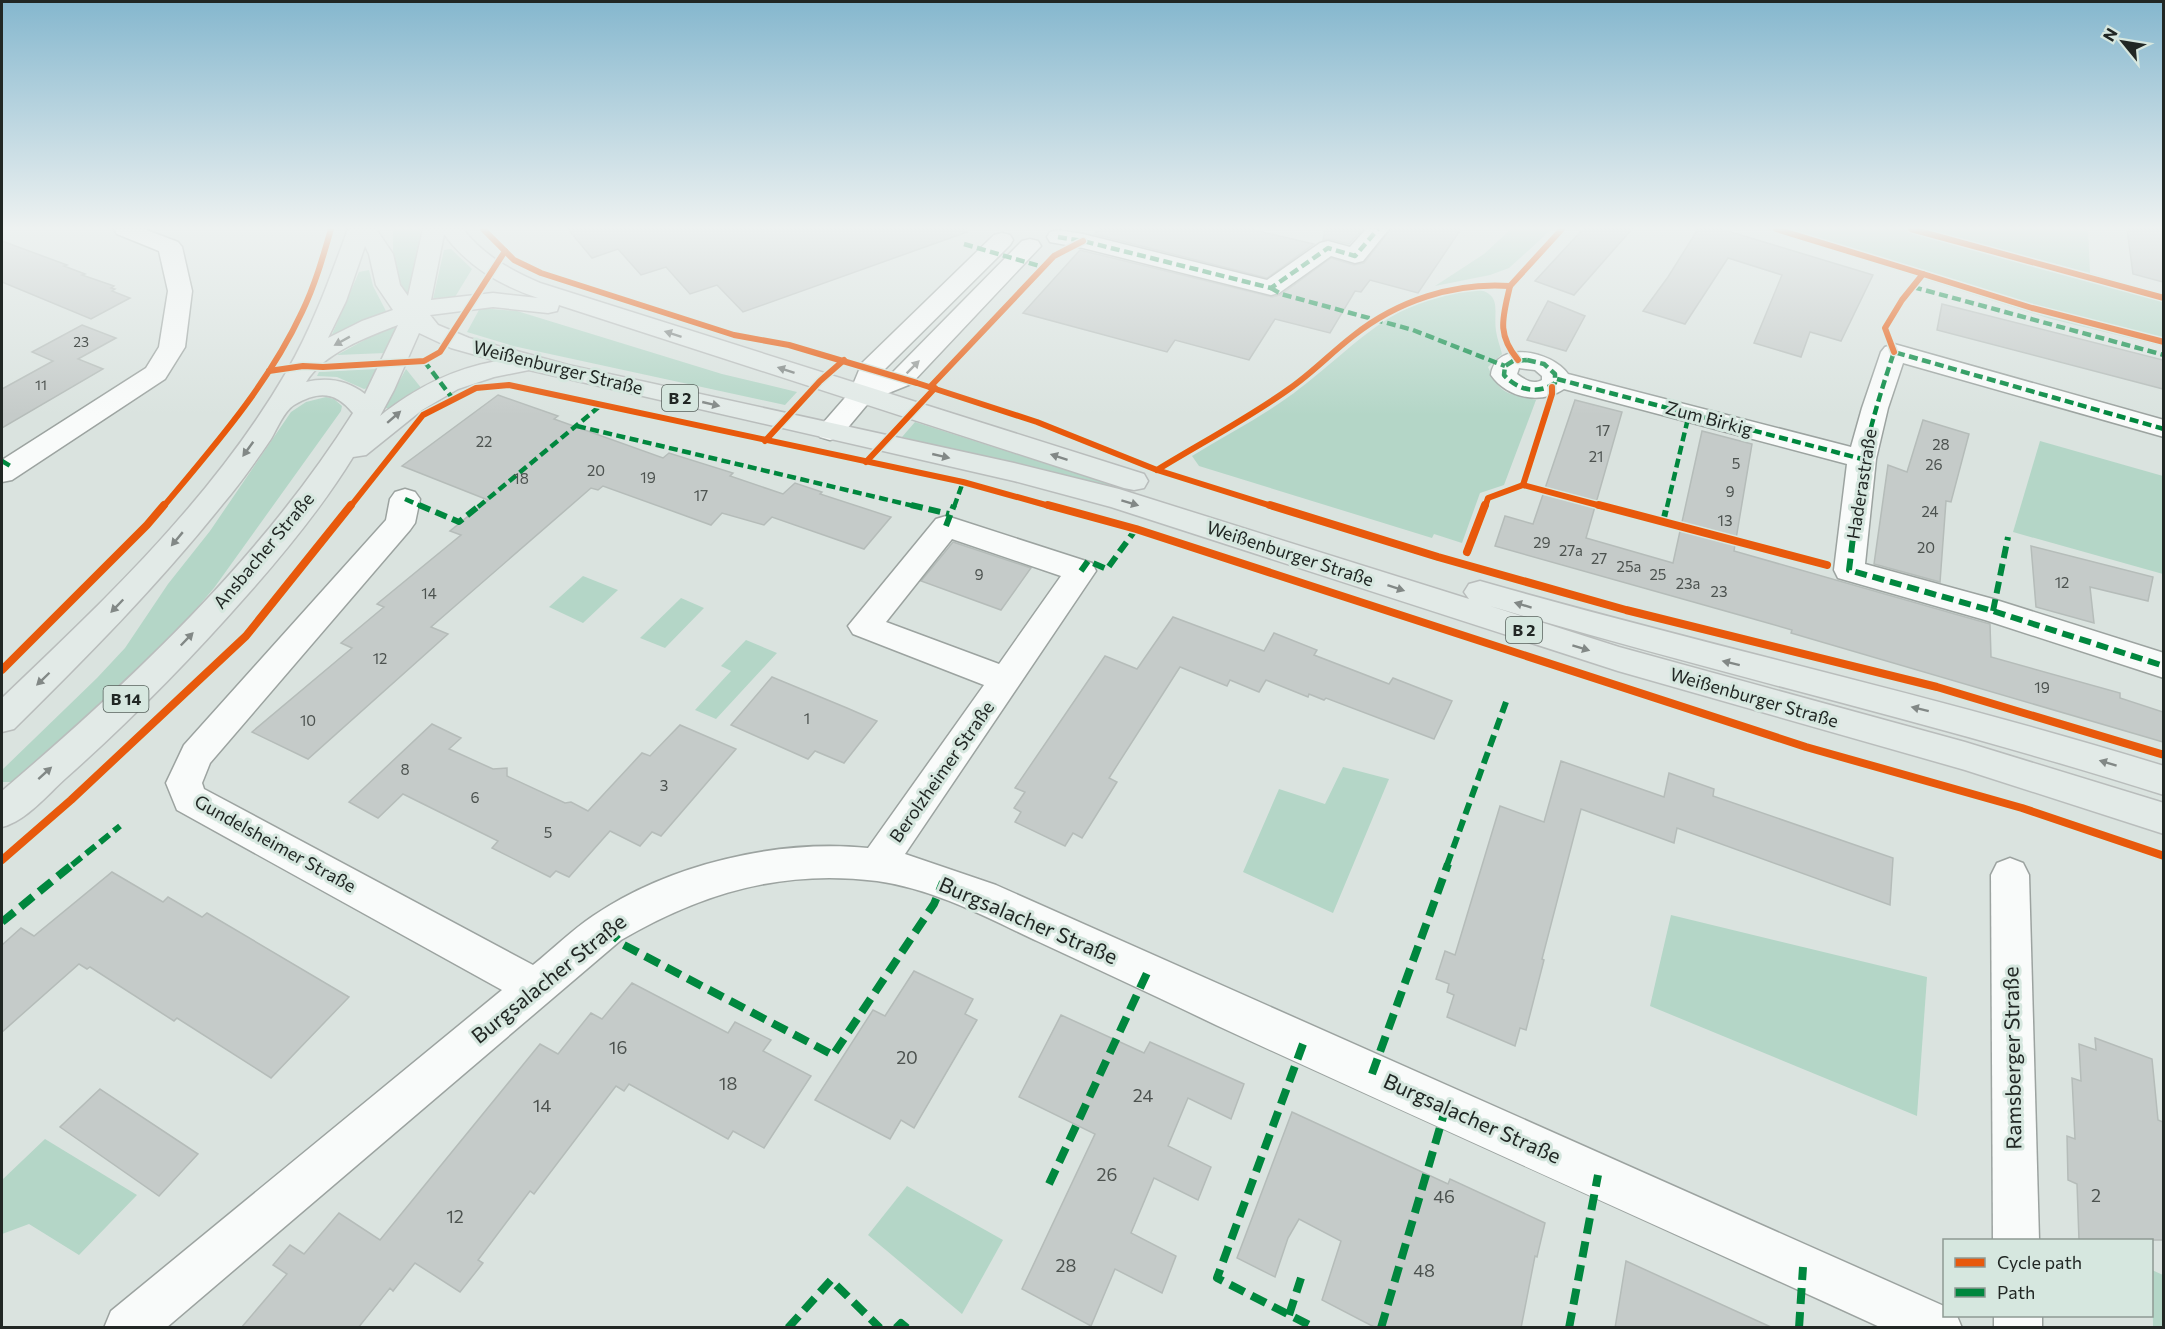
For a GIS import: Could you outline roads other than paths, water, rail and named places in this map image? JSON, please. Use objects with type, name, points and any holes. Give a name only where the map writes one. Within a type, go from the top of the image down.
[{"type":"main road","points":[[2,719],[84,640],[149,572],[204,507],[243,457],[303,366],[339,291]]},
{"type":"main road","name":"B 2","points":[[391,291],[401,304],[416,312]]},
{"type":"main road","name":"Ansbacher Straße","points":[[6,806],[184,643],[244,578],[333,467],[368,413],[402,348],[421,291]]},
{"type":"main road","name":"Weißenburger Straße","points":[[541,291],[1572,620],[1774,674],[1966,721],[2163,781]]},
{"type":"main road","points":[[303,366],[369,326],[437,305],[473,301],[588,307]]},
{"type":"main road","name":"Weißenburger Straße","points":[[416,312],[429,330],[438,335],[531,364],[1035,477],[1119,499],[1598,653],[1758,700],[1965,756],[2163,819]]},
{"type":"main road","points":[[333,467],[408,405],[442,385],[484,371],[531,364]]},
{"type":"main road","points":[[281,401],[312,387],[330,387],[356,397],[368,413]]},
{"type":"street","points":[[2,473],[156,373],[172,347],[180,291]]},
{"type":"street","points":[[830,431],[862,394],[871,368],[944,291]]},
{"type":"street","points":[[862,394],[902,378],[986,291]]},
{"type":"street","name":"Haderastraße","points":[[2163,429],[1894,352],[1875,408],[1862,459],[1849,570],[1993,611],[2163,666]]},
{"type":"street","name":"Zum Birkig","points":[[1557,379],[1862,459]]},
{"type":"street","name":"Gundelsheimer Straße","points":[[405,499],[400,523],[196,755],[184,783],[190,800],[535,987]]},
{"type":"street","name":"Berolzheimer Straße","points":[[877,865],[1007,680],[1081,571],[946,526],[864,627],[1007,680]]},
{"type":"street","name":"Burgsalacher Straße","points":[[128,1328],[607,928],[648,904],[701,882],[744,871],[786,864],[832,862],[877,865],[943,882],[982,897],[1303,1044],[1938,1328]]},
{"type":"street","name":"Ramsberger Straße","points":[[2010,875],[2016,1239]]}]
